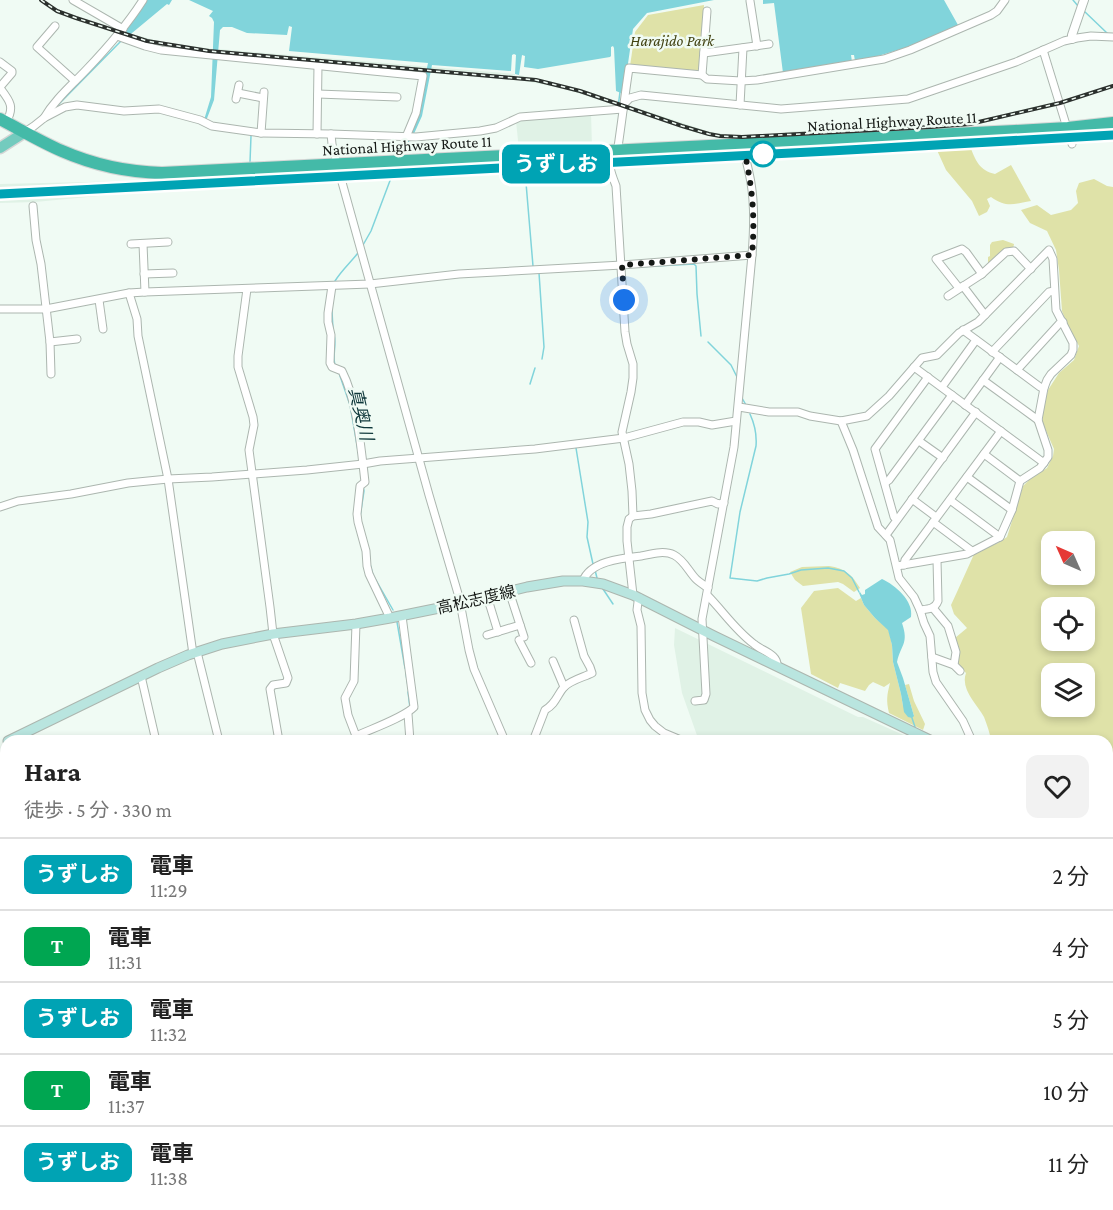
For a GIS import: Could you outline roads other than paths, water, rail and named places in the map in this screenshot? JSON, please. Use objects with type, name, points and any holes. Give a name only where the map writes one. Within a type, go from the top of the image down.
[{"type":"highway","name":"National Highway Route 11","points":[[3,121],[77,157],[115,168],[147,172],[195,172],[617,152],[1068,128],[1113,123]]},
{"type":"main road","points":[[0,148],[25,132]]},
{"type":"main road","name":"高松志度線","points":[[21,735],[141,676],[195,653],[237,640],[402,616],[553,581],[583,581],[603,584],[637,597],[920,735]]},
{"type":"street","points":[[73,0],[123,28]]},
{"type":"street","points":[[44,118],[52,104],[117,36],[143,0]]},
{"type":"street","points":[[633,516],[629,464],[622,432],[632,392],[633,364],[625,332],[616,186],[610,168],[611,156],[617,152],[629,68],[702,75],[707,79],[741,81],[789,76],[884,59],[992,15],[1005,0]]},
{"type":"street","points":[[1072,39],[1084,0]]},
{"type":"street","points":[[750,1],[757,46]]},
{"type":"street","points":[[702,75],[707,11]]},
{"type":"street","points":[[55,26],[37,47],[75,81]]},
{"type":"street","points":[[117,36],[161,50],[423,76],[416,113],[406,137]]},
{"type":"street","points":[[25,132],[44,118],[65,107],[77,105],[124,111],[159,109],[200,120],[212,126],[261,133],[416,137],[496,128],[520,117],[624,105],[630,98],[641,95],[781,109],[908,99],[1016,62],[1072,39],[1090,36],[1113,37]]},
{"type":"street","points":[[704,53],[769,44]]},
{"type":"street","points":[[740,105],[743,48]]},
{"type":"street","points":[[1043,50],[1072,144]]},
{"type":"street","points":[[0,62],[12,71],[0,87],[12,111],[3,121]]},
{"type":"street","points":[[318,65],[318,134]]},
{"type":"street","points":[[238,92],[264,95],[261,133]]},
{"type":"street","points":[[318,93],[397,97]]},
{"type":"street","points":[[331,134],[370,284],[460,603],[474,669],[502,735]]},
{"type":"street","points":[[695,701],[704,700],[706,694],[702,619],[734,447],[739,407],[754,227],[751,184],[743,145]]},
{"type":"street","points":[[33,206],[51,342],[51,374]]},
{"type":"street","points":[[131,244],[168,242]]},
{"type":"street","points":[[142,243],[145,292]]},
{"type":"street","points":[[982,274],[962,249],[936,259],[985,315]]},
{"type":"street","points":[[739,407],[769,412],[798,412],[841,421],[847,418],[867,416],[889,396],[922,358],[937,355],[963,330],[978,322],[1049,250],[1053,259],[1056,310],[1072,343],[1073,351],[1051,374],[1044,388],[1038,420],[1048,450],[1048,457],[1040,468],[1020,481],[1012,510],[1000,537],[967,554],[901,565]]},
{"type":"street","points":[[948,296],[982,274],[1006,252],[1014,251],[1031,268]]},
{"type":"street","points":[[0,309],[46,309],[129,293],[370,284],[459,274],[752,255]]},
{"type":"street","points":[[144,273],[173,273]]},
{"type":"street","points":[[332,286],[328,312],[331,335],[330,363],[332,367],[342,371],[345,376],[353,407],[365,482],[360,486],[358,522],[366,551],[369,574],[390,618]]},
{"type":"street","points":[[248,289],[238,367],[253,417],[254,425],[249,450],[251,473],[273,634],[288,678],[286,683],[273,685],[270,689],[278,735]]},
{"type":"street","points":[[992,352],[1049,292],[1054,291]]},
{"type":"street","points":[[129,293],[137,319],[138,336],[168,479],[195,653],[217,735]]},
{"type":"street","points":[[99,300],[103,328]]},
{"type":"street","points":[[1017,370],[1063,322]]},
{"type":"street","points":[[963,330],[1044,388]]},
{"type":"street","points":[[51,342],[77,339]]},
{"type":"street","points":[[942,387],[976,340]]},
{"type":"street","points":[[965,405],[1000,357]]},
{"type":"street","points":[[914,367],[1044,463]]},
{"type":"street","points":[[897,519],[894,517],[875,449],[928,377]]},
{"type":"street","points":[[983,381],[1038,420]]},
{"type":"street","points":[[885,483],[952,395]]},
{"type":"street","points":[[886,535],[976,412]]},
{"type":"street","points":[[0,507],[18,501],[71,494],[118,484],[363,464],[418,457],[535,449],[624,438],[683,422],[712,425],[736,421]]},
{"type":"street","points":[[841,421],[878,527],[890,540],[901,565]]},
{"type":"street","points":[[969,735],[963,721],[936,682],[930,636],[921,610],[899,578],[901,565],[1001,431]]},
{"type":"street","points":[[919,441],[943,458]]},
{"type":"street","points":[[984,454],[1020,481]]},
{"type":"street","points":[[967,477],[1012,510]]},
{"type":"street","points":[[912,499],[972,551]]},
{"type":"street","points":[[950,500],[1000,537]]},
{"type":"street","points":[[669,735],[655,726],[645,710],[642,693],[638,602],[628,558],[627,522],[633,516],[712,501],[718,504],[724,503]]},
{"type":"street","points":[[583,581],[592,569],[617,559],[662,553],[675,555],[744,636],[776,658],[777,666]]},
{"type":"street","points":[[921,610],[933,608],[938,601],[937,560]]},
{"type":"street","points":[[509,591],[531,663]]},
{"type":"street","points":[[486,596],[498,632]]},
{"type":"street","points":[[933,608],[948,626],[956,652],[954,665]]},
{"type":"street","points":[[358,735],[408,714],[414,707],[402,616]]},
{"type":"street","points":[[535,735],[545,710],[556,702],[564,687],[592,673],[573,620]]},
{"type":"street","points":[[356,624],[354,681],[345,698],[348,715],[356,735]]},
{"type":"street","points":[[487,635],[520,625]]},
{"type":"street","points":[[932,657],[954,665],[960,671]]},
{"type":"street","points":[[553,661],[564,687]]},
{"type":"street","points":[[141,676],[155,735]]},
{"type":"street","points":[[408,714],[410,735]]},
{"type":"water","points":[[147,0],[172,0],[169,5],[167,4],[126,38],[122,36]]},
{"type":"water","points":[[189,0],[714,0],[647,13],[633,29],[624,91],[621,93],[616,91],[613,46],[610,57],[538,69],[524,67],[525,56],[522,55],[519,75],[515,74],[516,55],[514,54],[511,71],[432,65],[422,116],[413,136],[409,136],[417,115],[428,63],[289,51],[292,27],[289,26],[287,35],[247,33],[232,27],[223,27],[220,30],[214,100],[206,121],[204,120],[211,97],[214,22],[209,16],[213,11]]},
{"type":"water","points":[[763,0],[944,0],[958,25],[909,48],[855,61],[854,55],[851,55],[852,62],[783,73],[774,3],[763,4]]},
{"type":"water","points":[[882,579],[902,594],[910,605],[911,617],[902,623],[905,640],[897,662],[914,716],[912,718],[904,712],[888,630],[864,605],[859,593],[865,594],[865,590]]},
{"type":"waterway","points":[[1073,0],[1078,6]]},
{"type":"waterway","points":[[1084,11],[1107,33]]},
{"type":"waterway","points":[[56,107],[122,40]]},
{"type":"waterway","points":[[618,107],[620,92]]},
{"type":"waterway","points":[[250,162],[251,136]]},
{"type":"waterway","name":"真奥川","points":[[402,155],[409,140]]},
{"type":"waterway","points":[[614,158],[614,166]]},
{"type":"waterway","points":[[522,161],[525,171],[533,266]]},
{"type":"waterway","name":"真奥川","points":[[363,245],[371,231],[391,178]]},
{"type":"waterway","name":"真奥川","points":[[335,281],[358,253]]},
{"type":"waterway","points":[[636,267],[694,264],[696,266],[701,336]]},
{"type":"waterway","points":[[539,273],[544,347],[542,359]]},
{"type":"waterway","name":"真奥川","points":[[332,311],[333,330]]},
{"type":"waterway","name":"真奥川","points":[[334,335],[335,365]]},
{"type":"waterway","points":[[708,342],[731,365],[737,377]]},
{"type":"waterway","points":[[530,384],[535,368]]},
{"type":"waterway","name":"真奥川","points":[[339,373],[350,405],[359,456]]},
{"type":"waterway","points":[[742,398],[746,405]]},
{"type":"waterway","points":[[750,414],[755,430],[756,446],[740,512],[730,578],[757,581],[801,570],[828,568],[844,571],[852,578],[859,592]]},
{"type":"waterway","points":[[576,448],[588,522],[587,537],[593,564]]},
{"type":"waterway","name":"真奥川","points":[[360,517],[363,486]]},
{"type":"waterway","name":"真奥川","points":[[369,551],[373,575],[393,610]]},
{"type":"waterway","points":[[595,570],[597,578]]},
{"type":"waterway","points":[[603,589],[613,604]]},
{"type":"waterway","name":"真奥川","points":[[397,622],[405,668]]},
{"type":"waterway","name":"真奥川","points":[[406,674],[408,686]]},
{"type":"waterway","name":"真奥川","points":[[408,692],[410,708]]},
{"type":"waterway","points":[[912,718],[915,727]]},
{"type":"railway","points":[[41,0],[57,11],[147,41],[209,51],[536,80],[580,91],[682,126],[720,136],[742,137],[970,124],[1060,103],[1113,86]]},
{"type":"railway","points":[[0,194],[1113,135]]},
{"type":"train","name":"うずしお","points":[[0,194],[1113,135]]},
{"type":"park label","name":"Harajido Park","points":[[672,40]]}]
